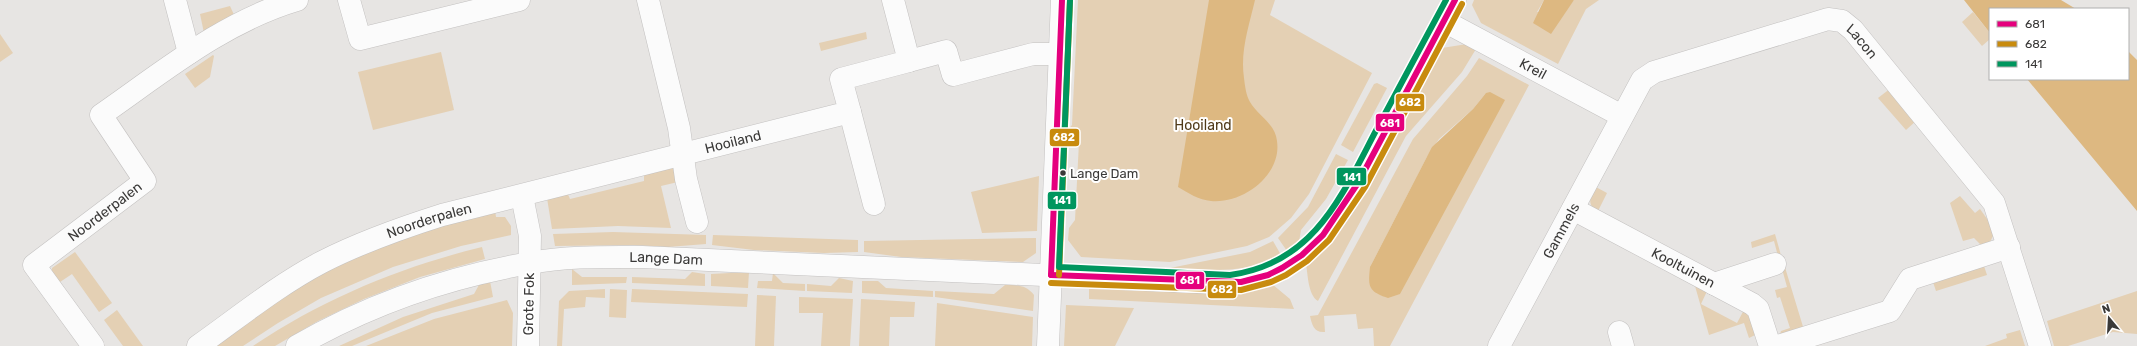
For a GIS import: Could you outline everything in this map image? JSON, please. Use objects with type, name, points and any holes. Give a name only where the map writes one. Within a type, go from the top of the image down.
[{"type":"street","points":[[175,0],[189,53]]},
{"type":"street","name":"Noorderpalen","points":[[93,346],[34,265],[145,181],[101,115],[189,53],[220,34],[250,19],[297,0]]},
{"type":"street","points":[[349,0],[360,39],[519,0]]},
{"type":"street","points":[[648,0],[679,128],[686,178],[697,222]]},
{"type":"street","points":[[893,0],[909,61]]},
{"type":"street","points":[[1048,346],[1062,0]]},
{"type":"street","name":"Lange Dam","points":[[297,346],[349,317],[408,294],[473,275],[530,262],[576,257],[642,257],[1230,283],[1241,282],[1268,275],[1290,263],[1323,235],[1350,196],[1455,0]]},
{"type":"street","name":"Lacon","points":[[1622,116],[1639,84],[1654,72],[1828,19],[1842,20],[1853,30],[1988,196],[1998,212],[2040,346]]},
{"type":"street","name":"Kreil","points":[[1444,21],[1622,116]]},
{"type":"street","points":[[874,204],[841,79],[946,51],[952,75],[1033,54],[1060,54]]},
{"type":"street","name":"Hooiland","points":[[683,154],[850,112]]},
{"type":"street","name":"Gammels","points":[[1498,346],[1622,116]]},
{"type":"street","name":"Noorderpalen","points":[[198,346],[299,276],[345,251],[386,234],[420,222],[683,154]]},
{"type":"street","points":[[522,196],[530,236],[530,262]]},
{"type":"street","name":"Kooltuinen","points":[[1573,209],[1758,309],[1770,346]]},
{"type":"street","points":[[1778,346],[1890,311],[1910,279],[2009,247]]},
{"type":"street","name":"Grote Fok","points":[[528,346],[530,262]]},
{"type":"street","points":[[1714,284],[1775,264]]},
{"type":"green space","name":"Hooiland","points":[[1078,0],[1275,0],[1270,15],[1372,73],[1309,194],[1291,218],[1269,237],[1247,246],[1170,262],[1081,257],[1068,240],[1069,228],[1075,220],[1079,142],[1073,141],[1066,132],[1072,125]]},
{"type":"green space","points":[[1474,0],[1544,0],[1537,12],[1564,12],[1574,0],[1599,0],[1586,9],[1558,64],[1481,23],[1472,5]]},
{"type":"green space","points":[[230,6],[235,17],[204,33],[200,14]]},
{"type":"green space","points":[[1973,12],[1989,32],[1989,40],[1982,46],[1962,22]]},
{"type":"green space","points":[[866,32],[867,39],[821,51],[819,43]]},
{"type":"green space","points":[[0,34],[13,53],[0,62]]},
{"type":"green space","points":[[1467,44],[1476,49],[1462,72],[1406,136],[1318,301],[1310,290],[1306,264],[1340,230],[1353,212],[1442,48]]},
{"type":"green space","points":[[441,52],[454,110],[373,130],[358,72]]},
{"type":"green space","points":[[213,55],[210,77],[195,88],[185,74]]},
{"type":"green space","points":[[1479,58],[1529,85],[1390,346],[1374,346],[1373,328],[1358,329],[1356,314],[1324,316],[1325,332],[1316,330],[1310,316],[1318,315],[1413,139],[1467,76]],"holes":[[[1486,93],[1370,267],[1427,157],[1439,139],[1473,109]]]},
{"type":"green space","points":[[1377,83],[1387,88],[1353,152],[1341,145],[1374,84]]},
{"type":"green space","points":[[1891,88],[1917,120],[1906,130],[1878,98]]},
{"type":"green space","points":[[1336,154],[1348,160],[1326,199],[1301,230],[1299,242],[1287,251],[1278,238],[1308,207]]},
{"type":"green space","points":[[673,167],[678,182],[661,186],[671,228],[618,226],[552,229],[547,198],[567,192],[570,199],[644,181],[644,174]]},
{"type":"green space","points":[[1039,176],[1037,231],[982,233],[971,192]]},
{"type":"green space","points":[[1594,186],[1607,193],[1597,213],[1590,200]]},
{"type":"green space","points":[[1960,196],[1975,213],[1980,209],[1990,223],[1994,234],[1990,242],[1981,245],[1974,238],[1963,241],[1950,203]]},
{"type":"green space","points":[[495,210],[496,217],[505,217],[511,226],[511,235],[461,246],[393,267],[321,298],[278,323],[243,346],[211,346],[307,280],[380,245]]},
{"type":"green space","points":[[613,232],[706,235],[706,244],[668,247],[634,245],[555,246],[553,234]]},
{"type":"green space","points":[[1775,234],[1782,259],[1779,260],[1774,241],[1752,248],[1751,242]]},
{"type":"green space","points":[[713,235],[858,240],[858,252],[824,253],[754,250],[712,245]]},
{"type":"green space","points":[[1036,238],[1036,253],[1023,262],[901,257],[864,252],[864,241]]},
{"type":"green space","points":[[1273,241],[1281,255],[1254,266],[1227,270],[1170,268],[1250,252]]},
{"type":"green space","points":[[482,247],[485,259],[420,277],[364,299],[318,321],[275,346],[253,346],[307,314],[363,286],[421,264]]},
{"type":"green space","points":[[75,252],[112,303],[99,312],[72,274],[57,284],[52,273],[52,268]]},
{"type":"green space","points":[[1784,264],[1804,330],[1780,334],[1781,331],[1790,328],[1780,297],[1777,298],[1775,290],[1787,287],[1781,265]]},
{"type":"green space","points":[[1984,266],[1987,275],[1936,291],[1933,282]]},
{"type":"green space","points":[[572,269],[582,277],[627,277],[626,283],[572,285]]},
{"type":"green space","points":[[692,272],[705,274],[705,286],[632,283],[632,277],[685,279]]},
{"type":"green space","points":[[749,272],[748,288],[711,286],[711,274]]},
{"type":"green space","points":[[773,273],[783,283],[805,284],[805,291],[757,288],[758,281],[772,281]]},
{"type":"green space","points":[[839,278],[853,281],[852,293],[807,291],[807,284],[831,286]]},
{"type":"green space","points":[[490,281],[493,297],[432,313],[352,346],[339,346],[403,317],[474,294],[480,283]]},
{"type":"green space","points":[[862,281],[878,281],[886,288],[933,291],[933,297],[862,293]]},
{"type":"green space","points":[[1272,284],[1290,299],[1294,309],[1089,299],[1089,287],[1232,293]]},
{"type":"green space","points":[[1005,285],[1021,286],[1028,289],[1034,295],[1033,311],[935,297],[935,291],[994,294]]},
{"type":"green space","points":[[1695,286],[1708,289],[1701,304],[1737,323],[1745,308],[1750,312],[1757,334],[1749,338],[1744,323],[1709,335]]},
{"type":"green space","points":[[605,289],[605,298],[586,297],[585,307],[564,309],[562,346],[557,346],[559,301],[569,291]]},
{"type":"green space","points":[[610,289],[627,290],[626,318],[609,317]]},
{"type":"green space","points":[[632,289],[748,294],[747,307],[631,302]]},
{"type":"green space","points":[[2137,291],[2137,334],[2113,332],[2068,346],[2054,346],[2047,321]]},
{"type":"green space","points":[[757,295],[776,296],[774,346],[755,346]]},
{"type":"green space","points":[[799,297],[853,299],[850,346],[821,346],[823,313],[799,313]]},
{"type":"green space","points":[[861,299],[915,302],[914,317],[890,317],[889,346],[859,346]]},
{"type":"green space","points":[[507,300],[513,313],[512,346],[366,346],[434,319]]},
{"type":"green space","points":[[937,303],[1033,317],[1032,346],[935,346]]},
{"type":"green space","points":[[1066,305],[1134,308],[1115,346],[1064,346]]},
{"type":"green space","points":[[117,310],[143,346],[123,346],[104,320]]},
{"type":"green space","points":[[2020,330],[2025,346],[1985,346],[2007,338],[2006,334]]},
{"type":"shaded area","points":[[1209,0],[1255,0],[1244,48],[1243,68],[1245,87],[1250,102],[1270,124],[1276,135],[1277,141],[1277,153],[1267,176],[1258,185],[1247,192],[1236,198],[1223,201],[1202,199],[1178,187]]},
{"type":"shaded area","points":[[1544,0],[1574,0],[1551,34],[1533,23]]},
{"type":"shaded area","points":[[1964,0],[2061,0],[2074,8],[1989,8],[1989,32]]},
{"type":"shaded area","points":[[2129,52],[2137,60],[2137,211],[2028,80],[2129,80]]},
{"type":"shaded area","points":[[1490,92],[1505,100],[1400,294],[1388,298],[1376,293],[1370,284],[1370,267],[1432,147],[1473,109],[1486,93]]},
{"type":"transit line","name":"681","points":[[1051,275],[1062,0]]},
{"type":"transit line","name":"682","points":[[1059,275],[1070,0]]},
{"type":"transit line","name":"141","points":[[1070,0],[1059,267],[1230,275],[1260,268],[1285,256],[1306,240],[1324,220],[1353,174],[1446,0]]},
{"type":"transit line","name":"681","points":[[1051,275],[1241,282],[1268,275],[1302,255],[1323,235],[1358,183],[1455,0]]},
{"type":"transit line","name":"682","points":[[1051,283],[1241,290],[1271,282],[1286,275],[1307,261],[1329,240],[1365,187],[1462,4]]},
{"type":"place","name":"Lange Dam","points":[[1063,173]]}]
